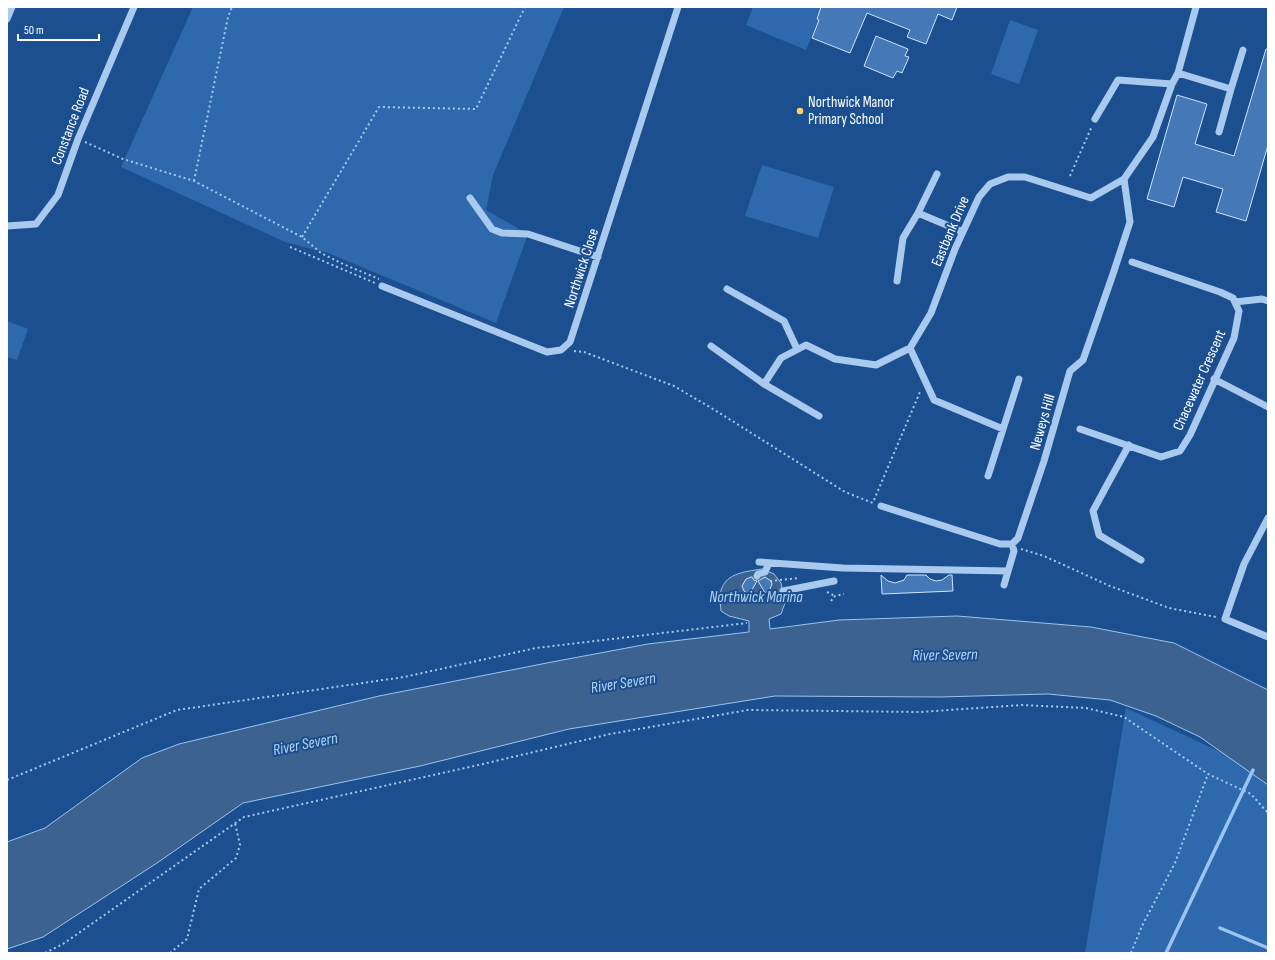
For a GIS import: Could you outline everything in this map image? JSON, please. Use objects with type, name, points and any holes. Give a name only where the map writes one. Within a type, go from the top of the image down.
[{"type":"street","points":[[7,19],[12,7]]},
{"type":"street","name":"Constance Road","points":[[7,226],[36,224],[58,195],[78,139],[134,7]]},
{"type":"street","name":"Northwick Close","points":[[561,350],[570,342],[678,7]]},
{"type":"street","name":"Eastbank Drive","points":[[910,348],[931,313],[955,250],[979,196],[990,184],[1008,177],[1025,177],[1091,198],[1124,179],[1153,137],[1172,84],[1178,73],[1196,7]]},
{"type":"street","points":[[1219,132],[1243,50]]},
{"type":"street","points":[[1178,73],[1231,89]]},
{"type":"street","points":[[1095,119],[1118,80],[1172,84]]},
{"type":"street","points":[[898,281],[903,238],[918,213],[936,174]]},
{"type":"street","name":"Neweys Hill","points":[[1012,544],[1018,538],[1042,468],[1070,371],[1083,360],[1130,222],[1124,179]]},
{"type":"street","points":[[470,198],[492,230],[502,233],[528,234],[598,257]]},
{"type":"street","points":[[918,213],[963,232]]},
{"type":"street","points":[[1132,262],[1220,292],[1233,298],[1235,302],[1262,299],[1268,301]]},
{"type":"street","points":[[382,286],[547,352],[561,350]]},
{"type":"street","points":[[727,289],[784,321],[797,349]]},
{"type":"street","name":"Chacewater Crescent","points":[[1080,429],[1161,457],[1180,451],[1190,435],[1214,379],[1234,338],[1238,311],[1235,302]]},
{"type":"street","points":[[764,384],[781,358],[806,344],[835,360],[876,365],[910,348],[934,400],[1003,429]]},
{"type":"street","points":[[711,346],[764,384],[819,416]]},
{"type":"street","points":[[988,476],[1020,379]]},
{"type":"street","points":[[1214,379],[1268,407]]},
{"type":"street","points":[[1129,445],[1093,511],[1099,535],[1141,560]]},
{"type":"street","points":[[881,506],[1000,544],[1012,544],[1014,551],[1004,585]]},
{"type":"street","points":[[1268,518],[1244,564],[1225,619],[1268,637]]},
{"type":"street","points":[[759,562],[843,568],[1008,571]]},
{"type":"street","points":[[757,576],[758,574],[765,572],[770,563]]},
{"type":"street","points":[[783,591],[834,581]]},
{"type":"path","points":[[194,181],[228,17],[232,7]]},
{"type":"path","points":[[78,139],[123,159],[194,181],[302,237],[379,107],[476,109],[525,7]]},
{"type":"path","points":[[1070,176],[1095,119]]},
{"type":"path","points":[[290,247],[382,286]]},
{"type":"path","points":[[561,350],[584,352],[674,386],[845,492],[881,506]]},
{"type":"path","points":[[873,503],[920,392],[927,385]]},
{"type":"path","points":[[1012,544],[1017,548],[1044,556],[1110,586],[1169,608],[1225,619]]},
{"type":"path","points":[[830,600],[836,596],[844,594]]},
{"type":"path","points":[[7,780],[177,710],[404,677],[536,648],[747,623]]},
{"type":"path","points":[[45,953],[69,939],[244,817],[610,734],[748,710],[920,712],[1022,705],[1086,708],[1124,717],[1208,774],[1251,794],[1268,814]]},
{"type":"path","points":[[1131,953],[1142,926],[1175,863],[1208,774]]},
{"type":"path","points":[[170,953],[187,939],[199,889],[236,858],[240,846],[235,823]]},
{"type":"shaded area","points":[[193,7],[564,7],[493,175],[486,210],[528,234],[496,323],[328,253],[285,242],[121,167]]},
{"type":"shaded area","points":[[753,7],[821,7],[817,19],[818,21],[806,50],[746,25]]},
{"type":"shaded area","points":[[1010,20],[1038,30],[1019,84],[991,74]]},
{"type":"shaded area","points":[[762,165],[834,187],[818,238],[745,216]]},
{"type":"shaded area","points":[[7,321],[28,329],[17,360],[7,357]]},
{"type":"shaded area","points":[[1126,708],[1225,754],[1268,785],[1268,953],[1085,953]]},
{"type":"water","points":[[762,569],[774,574],[781,583],[785,603],[781,614],[769,619],[770,629],[839,620],[957,616],[1091,627],[1174,643],[1268,690],[1268,785],[1200,737],[1156,716],[1110,700],[1048,694],[940,697],[775,696],[569,729],[420,766],[243,803],[157,863],[43,937],[7,949],[7,842],[45,828],[142,758],[179,744],[379,696],[648,644],[749,632],[749,621],[729,616],[721,611],[720,595],[725,582],[730,578],[742,573]]},
{"type":"building","points":[[821,7],[957,7],[952,20],[938,14],[926,44],[907,37],[910,30],[867,13],[850,53],[812,38],[819,20],[817,19]]},
{"type":"building","points":[[876,36],[908,49],[905,56],[909,57],[902,73],[897,71],[893,78],[864,66]]},
{"type":"building","points":[[1266,49],[1268,49],[1268,145],[1246,221],[1216,212],[1223,189],[1183,177],[1174,207],[1147,199],[1177,95],[1207,104],[1195,144],[1234,156]]},
{"type":"building","points":[[881,575],[888,581],[895,583],[904,580],[907,575],[926,575],[930,579],[936,581],[952,575],[953,591],[882,594]]},
{"type":"building","points":[[751,577],[757,581],[749,595],[744,591],[742,586],[746,579]]},
{"type":"building","points":[[765,577],[771,581],[772,584],[770,589],[765,593],[758,581]]},
{"type":"waterway","points":[[1166,953],[1253,770]]},
{"type":"waterway","points":[[1220,928],[1268,948]]},
{"type":"place","name":"Northwick Manor Primary School","points":[[800,111]]},
{"type":"water label","name":"Northwick Marina","points":[[756,596]]},
{"type":"water label","name":"River Severn","points":[[945,654]]},
{"type":"water label","name":"River Severn","points":[[623,682]]},
{"type":"water label","name":"River Severn","points":[[305,743]]}]
